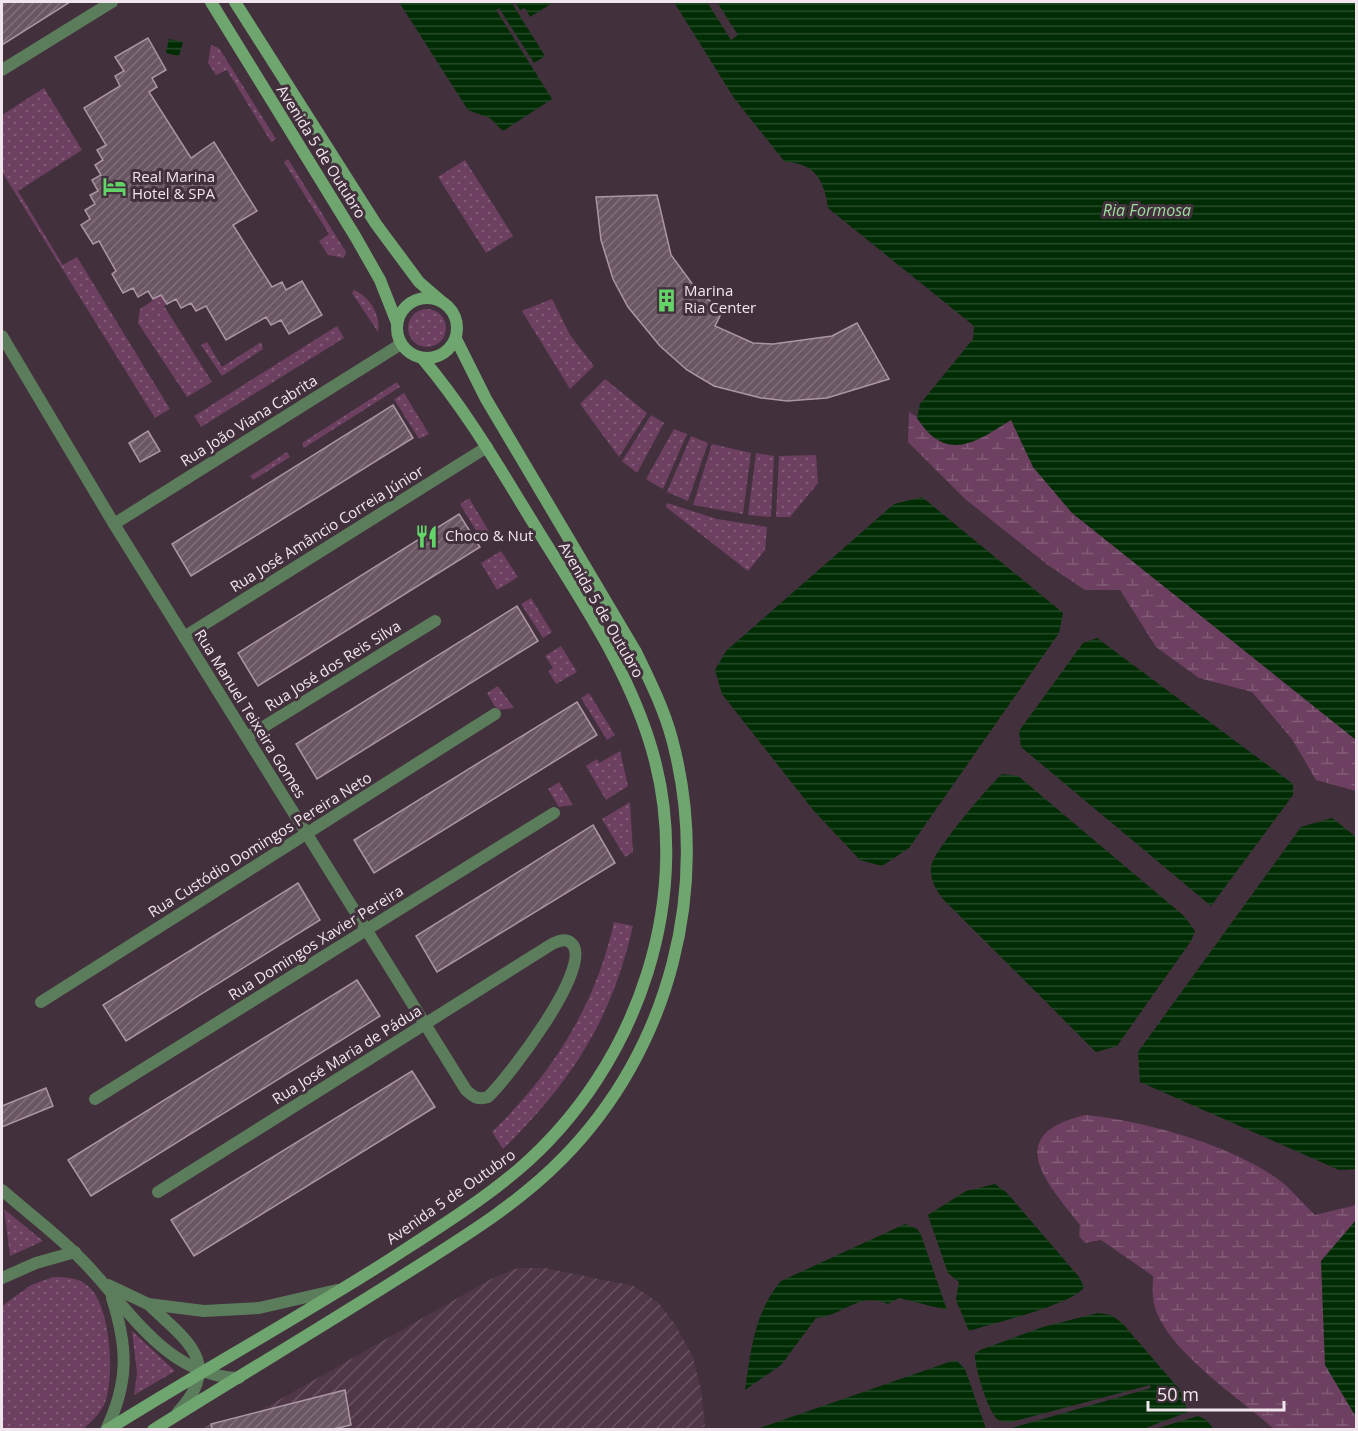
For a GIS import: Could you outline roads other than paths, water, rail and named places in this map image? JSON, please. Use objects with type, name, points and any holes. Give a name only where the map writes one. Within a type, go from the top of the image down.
[{"type":"main road","name":"Avenida 5 de Outubro","points":[[211,2],[355,236],[380,280],[397,323]]},
{"type":"main road","name":"Avenida 5 de Outubro","points":[[235,2],[376,224],[419,282],[441,301]]},
{"type":"main road","points":[[423,298],[441,301],[452,311],[456,320],[456,339],[439,357],[422,358],[409,352],[401,344],[397,323],[406,307],[423,298]]},
{"type":"main road","name":"Avenida 5 de Outubro","points":[[153,1430],[469,1232],[525,1192],[562,1159],[605,1106],[642,1045],[660,1004],[679,941],[687,880],[686,809],[672,738],[657,697],[636,652],[591,572],[486,399],[456,339]]},
{"type":"main road","name":"Avenida 5 de Outubro","points":[[106,1430],[201,1371],[343,1289],[489,1193],[520,1168],[552,1137],[587,1094],[615,1053],[641,992],[660,923],[664,885],[663,810],[650,742],[639,711],[593,620],[487,447],[448,388],[422,358]]},
{"type":"street","points":[[2,70],[112,2]]},
{"type":"street","name":"Rua Manuel Teixeira Gomes","points":[[2,336],[114,524],[368,929],[466,1090],[473,1097],[481,1099]]},
{"type":"street","name":"Rua João Viana Cabrita","points":[[114,524],[401,344]]},
{"type":"street","name":"Rua José Amâncio Correia Júnior","points":[[184,637],[487,447]]},
{"type":"street","name":"Rua José dos Reis Silva","points":[[247,737],[435,621]]},
{"type":"street","name":"Rua Custódio Domingos Pereira Neto","points":[[41,1002],[495,714]]},
{"type":"street","name":"Rua Domingos Xavier Pereira","points":[[95,1099],[554,813]]},
{"type":"street","name":"Rua José Maria de Pádua","points":[[158,1192],[552,944],[562,940],[570,942],[575,947],[576,955],[566,984],[546,1024],[495,1091],[481,1099]]},
{"type":"street","points":[[2,1190],[75,1252],[108,1286],[126,1311],[178,1361],[223,1378],[239,1378]]},
{"type":"street","points":[[2,1278],[36,1263],[75,1252]]},
{"type":"street","points":[[108,1286],[148,1304],[204,1311],[233,1311],[269,1306],[343,1289]]},
{"type":"street","points":[[106,1430],[118,1404],[124,1376],[120,1324],[108,1286]]},
{"type":"street","points":[[148,1304],[189,1342],[198,1358],[201,1371],[193,1397],[176,1415]]},
{"type":"water","points":[[399,2],[511,2],[545,56],[534,63],[499,8],[496,10],[552,99],[503,131],[490,118],[468,110]]},
{"type":"water","points":[[515,2],[554,2],[530,17],[525,8],[520,10]]},
{"type":"water","name":"Ria Formosa","points":[[674,2],[1356,2],[1356,740],[1072,513],[1033,467],[1011,420],[985,436],[961,444],[939,441],[928,432],[917,418],[920,404],[973,339],[974,326],[828,208],[821,181],[811,170],[795,163],[785,162],[734,98]]},
{"type":"water","points":[[169,39],[183,42],[179,56],[166,53]]},
{"type":"water","points":[[922,497],[1063,613],[1059,633],[909,848],[882,866],[860,860],[814,811],[722,694],[715,670],[726,651],[894,504]]},
{"type":"water","points":[[1097,638],[1293,784],[1293,795],[1211,906],[1021,747],[1019,731],[1083,643]]},
{"type":"water","points":[[1002,774],[1018,776],[1184,916],[1195,931],[1191,941],[1117,1046],[1096,1052],[942,898],[931,876],[931,867],[941,848],[974,805]]},
{"type":"water","points":[[1332,818],[1356,837],[1356,1169],[1339,1170],[1140,1082],[1138,1052],[1301,827]]},
{"type":"water","points":[[995,1184],[1007,1193],[1079,1277],[1084,1287],[1065,1300],[1049,1307],[969,1331],[956,1300],[959,1282],[948,1273],[928,1215],[966,1191]]},
{"type":"water","points":[[1356,1220],[1356,1417],[1325,1365],[1321,1261]]},
{"type":"water","points":[[905,1224],[917,1229],[921,1235],[947,1310],[899,1298],[888,1304],[868,1300],[816,1318],[781,1365],[745,1390],[759,1319],[781,1281]]},
{"type":"water","points":[[1098,1313],[1111,1315],[1122,1323],[1180,1390],[1188,1412],[1143,1429],[1008,1429],[1151,1388],[1150,1385],[1011,1422],[1000,1421],[993,1414],[982,1388],[975,1354],[980,1350],[1043,1327]]},
{"type":"water","points":[[957,1361],[965,1369],[986,1429],[757,1429]]},
{"type":"water","points":[[1198,1416],[1206,1420],[1214,1429],[1155,1429]]},
{"type":"place","name":"Real Marina Hotel & SPA","points":[[114,186]]},
{"type":"place","name":"Marina Ria Center","points":[[666,300]]},
{"type":"place","name":"Choco & Nut","points":[[427,536]]}]
